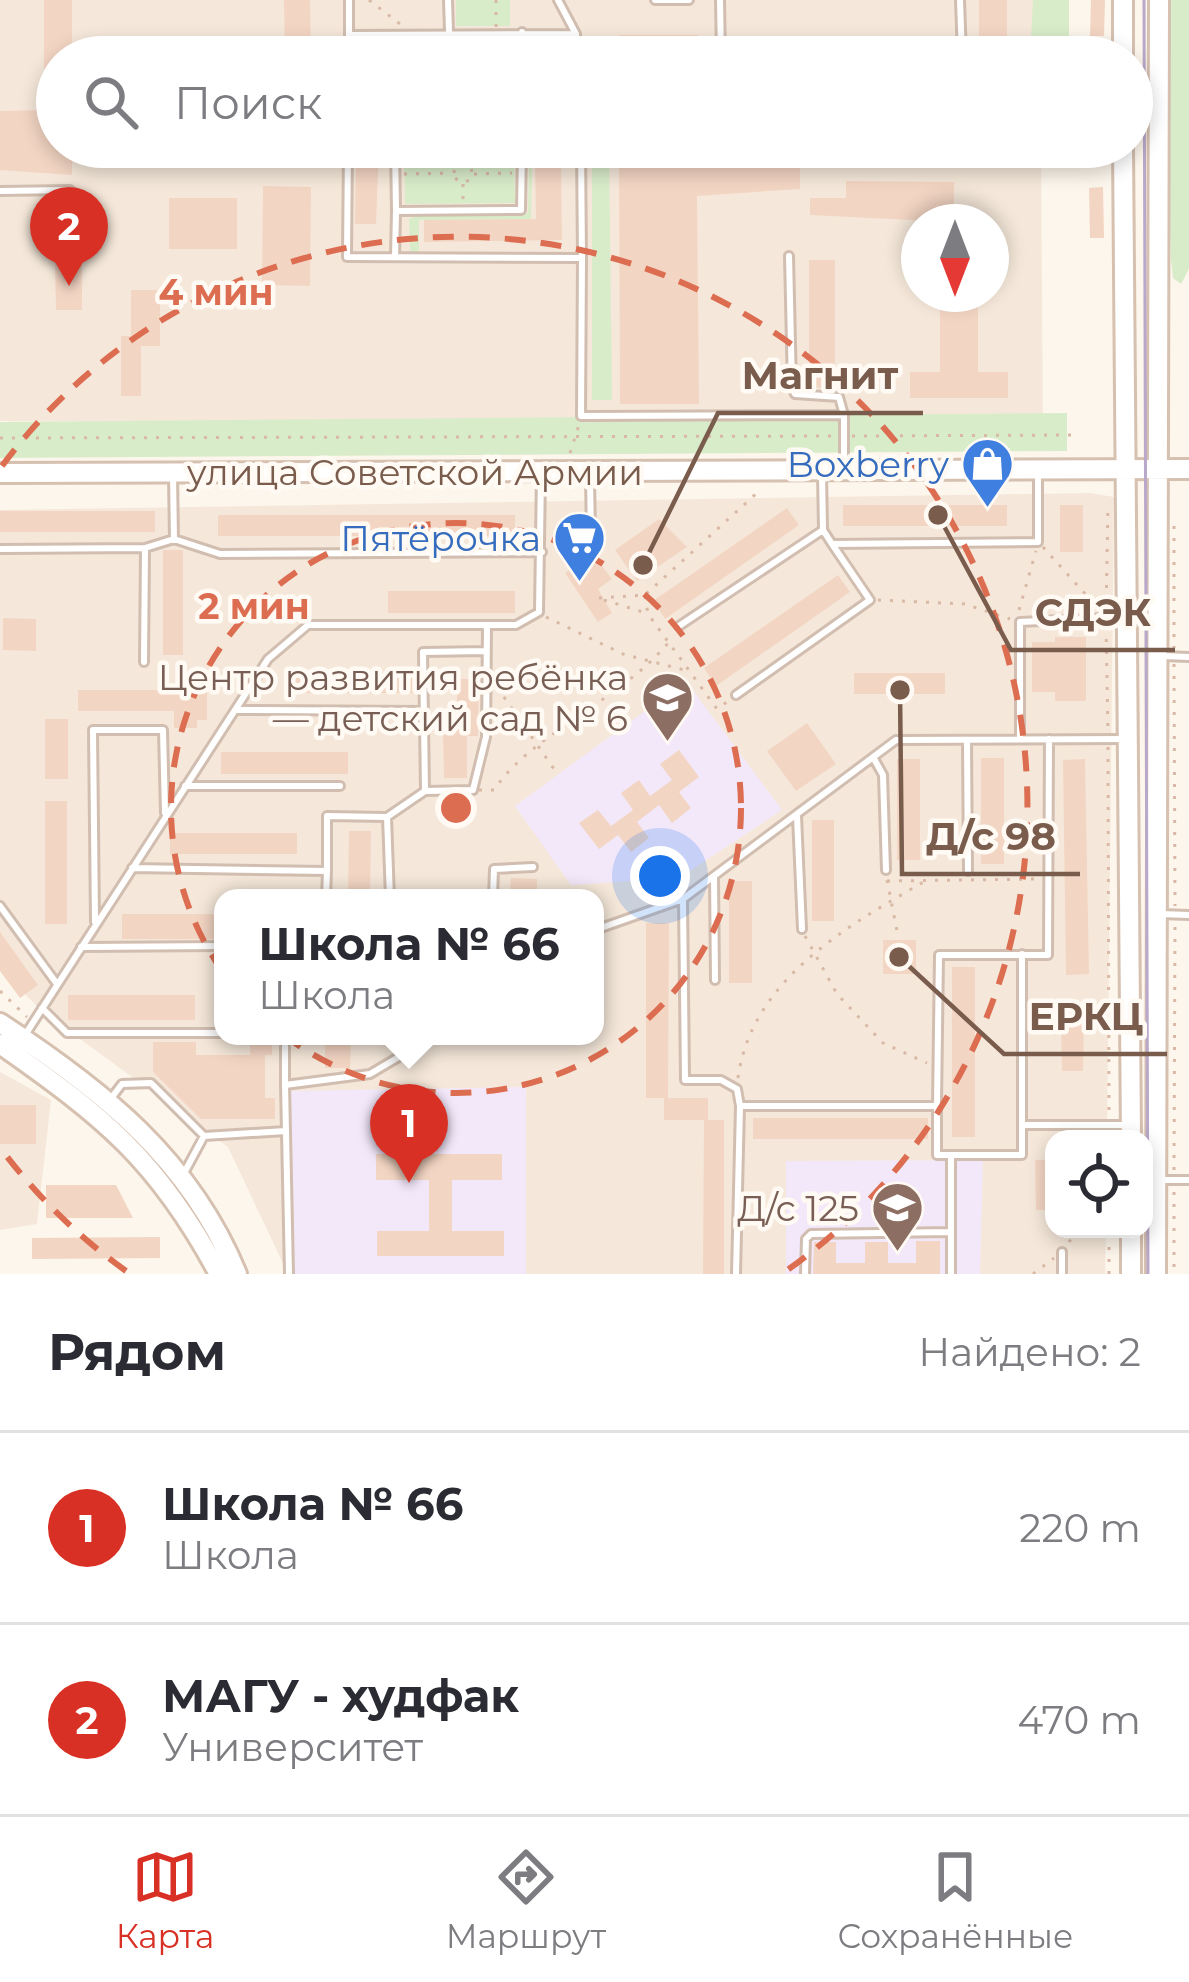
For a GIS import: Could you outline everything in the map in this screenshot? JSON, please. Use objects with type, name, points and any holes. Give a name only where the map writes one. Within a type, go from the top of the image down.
[{"type":"main road","points":[[1123,0],[1123,36]]},
{"type":"main road","points":[[1156,1274],[1165,1180],[1166,914],[1158,469],[1159,0]]},
{"type":"main road","points":[[1123,168],[1131,1130]]},
{"type":"main road","name":"улица Советской Армии","points":[[0,473],[1189,470]]},
{"type":"main road","points":[[0,1022],[28,1030],[110,1100],[183,1175],[215,1220],[237,1274]]},
{"type":"main road","points":[[0,1044],[101,1116],[156,1171],[219,1274]]},
{"type":"main road","points":[[1131,1238],[1131,1274]]},
{"type":"lane","points":[[349,0],[349,35],[410,31],[576,34],[558,0]]},
{"type":"lane","points":[[448,0],[449,31]]},
{"type":"lane","points":[[655,0],[689,0]]},
{"type":"lane","points":[[720,0],[721,36]]},
{"type":"lane","points":[[960,0],[961,36]]},
{"type":"lane","points":[[348,168],[347,257],[582,258]]},
{"type":"lane","points":[[395,257],[396,168]]},
{"type":"lane","points":[[397,211],[521,210],[522,168]]},
{"type":"lane","points":[[581,168],[581,416],[844,415]]},
{"type":"lane","points":[[0,191],[70,190]]},
{"type":"lane","points":[[789,256],[792,388],[795,394],[839,397],[844,415],[844,472]]},
{"type":"lane","points":[[28,1030],[268,659],[308,625],[516,626],[539,612],[541,471]]},
{"type":"lane","points":[[590,471],[591,538]]},
{"type":"lane","points":[[736,695],[870,600],[823,530],[823,471]]},
{"type":"lane","points":[[832,544],[1038,542],[1038,471]]},
{"type":"lane","points":[[172,472],[174,539]]},
{"type":"lane","points":[[679,626],[823,530]]},
{"type":"lane","points":[[0,549],[145,548],[174,539],[220,554],[542,552]]},
{"type":"lane","points":[[144,662],[145,548]]},
{"type":"lane","points":[[1020,738],[1020,622],[1127,617]]},
{"type":"lane","points":[[326,889],[327,816],[387,817],[425,791],[473,790],[486,737],[488,625]]},
{"type":"lane","points":[[425,791],[423,652],[486,651]]},
{"type":"lane","points":[[1164,656],[1189,657]]},
{"type":"lane","points":[[233,710],[424,711]]},
{"type":"lane","points":[[95,926],[93,730],[163,730],[165,817]]},
{"type":"lane","points":[[1022,954],[1022,1155],[938,1155],[939,955],[1022,954],[1048,955],[1049,739]]},
{"type":"lane","points":[[604,927],[683,899],[896,740],[1130,739]]},
{"type":"lane","points":[[967,740],[968,871]]},
{"type":"lane","points":[[873,757],[883,775],[886,870]]},
{"type":"lane","points":[[184,786],[340,786]]},
{"type":"lane","points":[[797,816],[802,929]]},
{"type":"lane","points":[[387,817],[390,889]]},
{"type":"lane","points":[[493,889],[494,869],[533,867]]},
{"type":"lane","points":[[132,868],[326,871]]},
{"type":"lane","points":[[714,877],[715,980]]},
{"type":"lane","points":[[683,899],[685,1080],[721,1080],[737,1089],[740,1106],[736,1274]]},
{"type":"lane","points":[[0,906],[57,984]]},
{"type":"lane","points":[[1166,914],[1189,915]]},
{"type":"lane","points":[[81,947],[214,946]]},
{"type":"lane","points":[[42,1008],[67,1033],[214,1033]]},
{"type":"lane","points":[[285,1045],[289,1274]]},
{"type":"lane","points":[[285,1085],[370,1074],[419,1045]]},
{"type":"lane","points":[[110,1100],[122,1084],[151,1082],[204,1136],[286,1131]]},
{"type":"lane","points":[[740,1106],[938,1106]]},
{"type":"lane","points":[[1022,1125],[1124,1130]]},
{"type":"lane","points":[[183,1175],[204,1136]]},
{"type":"lane","points":[[951,1155],[951,1274]]},
{"type":"lane","points":[[1165,1180],[1189,1180]]},
{"type":"lane","points":[[805,1274],[806,1240],[812,1234],[951,1232]]},
{"type":"lane","points":[[1062,1252],[1062,1274]]},
{"type":"path","points":[[368,0],[410,31]]},
{"type":"path","points":[[496,0],[496,32]]},
{"type":"path","points":[[454,173],[458,168]]},
{"type":"path","points":[[466,168],[472,174]]},
{"type":"path","points":[[404,174],[454,173],[463,182],[463,203]]},
{"type":"path","points":[[463,182],[472,174],[515,173]]},
{"type":"path","points":[[569,457],[581,416]]},
{"type":"path","points":[[0,438],[1072,435]]},
{"type":"path","points":[[648,614],[598,598],[645,595],[758,492]]},
{"type":"path","points":[[1108,506],[1109,1126]]},
{"type":"path","points":[[1174,527],[1164,656],[1165,1180],[1174,1274]]},
{"type":"path","points":[[1038,542],[1106,617]]},
{"type":"path","points":[[870,600],[965,604],[1020,622],[1018,606],[1038,542]]},
{"type":"path","points":[[645,595],[648,614],[717,709],[736,695]]},
{"type":"path","points":[[539,612],[559,627],[623,655],[688,671]]},
{"type":"path","points":[[473,790],[494,790],[505,773],[653,661],[668,643]]},
{"type":"path","points":[[485,671],[554,769]]},
{"type":"path","points":[[886,870],[888,903],[897,931]]},
{"type":"path","points":[[737,1089],[750,1024],[780,982],[927,880]]},
{"type":"path","points":[[802,929],[837,994],[883,1043],[938,1072]]},
{"type":"path","points":[[0,992],[28,1030]]},
{"type":"path","points":[[1109,1238],[1109,1274]]},
{"type":"shaded area","points":[[0,0],[1039,0],[1040,36],[36,36],[36,168],[1041,168],[1043,427],[0,421]]},
{"type":"shaded area","points":[[1090,493],[1114,497],[1107,1130],[1045,1130],[1045,1238],[1106,1238],[1105,1274],[288,1274],[228,1147],[43,1012],[0,970],[0,510]]},
{"type":"shaded area","name":"Центр развития ребёнка — детский сад № 6","points":[[686,681],[782,810],[679,878],[571,885],[515,806]]},
{"type":"shaded area","points":[[0,1072],[51,1100],[37,1224],[0,1230]]},
{"type":"shaded area","points":[[526,1087],[526,1274],[295,1274],[291,1091]]},
{"type":"shaded area","points":[[983,1160],[980,1274],[786,1274],[786,1161]]},
{"type":"green space","points":[[456,0],[510,0],[510,26],[456,26]]},
{"type":"green space","points":[[1033,0],[1069,0],[1069,36],[1031,36]]},
{"type":"green space","points":[[1171,0],[1189,0],[1189,269],[1181,284],[1173,278],[1171,260],[1165,42]]},
{"type":"green space","points":[[404,168],[514,168],[515,203],[405,204]]},
{"type":"green space","points":[[532,168],[531,219],[419,220],[419,257],[410,250],[409,219],[419,214],[528,213]]},
{"type":"green space","points":[[592,168],[609,168],[612,400],[592,400]]},
{"type":"green space","points":[[1067,413],[1067,451],[0,458],[0,422]]},
{"type":"building","points":[[44,0],[72,0],[72,36],[44,36]]},
{"type":"building","points":[[284,0],[310,0],[311,36],[285,36]]},
{"type":"building","points":[[979,0],[1007,0],[1007,36],[979,36]]},
{"type":"building","points":[[1091,0],[1105,0],[1104,36],[1090,36]]},
{"type":"building","points":[[36,110],[36,168],[72,168],[72,175],[0,170],[0,111]]},
{"type":"building","points":[[356,168],[378,168],[376,224],[355,224]]},
{"type":"building","points":[[535,168],[561,168],[562,240],[424,242],[424,220],[536,219]]},
{"type":"building","points":[[619,168],[800,168],[800,189],[697,196],[699,404],[620,404]]},
{"type":"building","points":[[846,181],[954,182],[954,204],[901,204],[901,219],[810,215],[810,198],[846,198]]},
{"type":"building","points":[[263,186],[311,187],[310,286],[262,285]]},
{"type":"building","points":[[1103,187],[1104,238],[1090,238],[1089,188]]},
{"type":"building","points":[[169,198],[237,198],[237,249],[169,249]]},
{"type":"building","points":[[809,260],[835,260],[835,389],[809,387]]},
{"type":"building","points":[[55,262],[82,262],[82,310],[56,310]]},
{"type":"building","points":[[131,290],[160,290],[160,346],[141,346],[141,396],[121,396],[121,336],[131,336]]},
{"type":"building","points":[[940,312],[978,312],[978,372],[1008,372],[1008,398],[910,398],[910,372],[940,372]]},
{"type":"building","points":[[843,505],[1007,505],[1007,526],[843,526]]},
{"type":"building","points":[[1060,505],[1083,505],[1083,552],[1060,552]]},
{"type":"building","points":[[787,508],[799,525],[665,619],[653,601]]},
{"type":"building","points":[[0,511],[155,511],[155,532],[0,532]]},
{"type":"building","points":[[218,515],[515,515],[515,536],[218,536]]},
{"type":"building","points":[[659,519],[687,547],[637,581],[615,550]]},
{"type":"building","points":[[163,550],[183,550],[183,655],[163,655]]},
{"type":"building","points":[[592,553],[612,579],[598,589],[612,613],[598,622],[565,573]]},
{"type":"building","points":[[838,575],[850,592],[716,686],[704,668]]},
{"type":"building","points":[[388,591],[515,591],[515,613],[388,613]]},
{"type":"building","points":[[3,618],[36,619],[36,651],[3,650]]},
{"type":"building","points":[[1055,637],[1086,637],[1086,701],[1055,701],[1055,692],[1032,692],[1032,642],[1055,642]]},
{"type":"building","points":[[287,672],[414,672],[414,693],[287,693]]},
{"type":"building","points":[[854,673],[945,673],[945,694],[854,694]]},
{"type":"building","points":[[457,679],[479,679],[478,736],[467,736],[467,778],[444,778],[443,732],[457,731]]},
{"type":"building","points":[[78,690],[207,690],[207,720],[197,720],[197,728],[174,728],[174,711],[78,711]]},
{"type":"building","points":[[45,719],[68,719],[68,779],[45,779]]},
{"type":"building","points":[[807,723],[836,764],[796,791],[767,751]]},
{"type":"building","points":[[679,750],[699,777],[679,792],[691,808],[672,823],[659,805],[637,822],[649,838],[631,852],[618,835],[599,849],[579,823],[598,810],[611,826],[633,810],[621,793],[639,780],[650,796],[672,780],[660,764]]},
{"type":"building","points":[[221,752],[348,752],[348,774],[221,774]]},
{"type":"building","points":[[981,758],[1004,758],[1004,864],[981,864]]},
{"type":"building","points":[[897,759],[920,759],[920,860],[897,860]]},
{"type":"building","points":[[1085,759],[1089,974],[1066,975],[1063,760]]},
{"type":"building","points":[[45,801],[67,801],[67,924],[45,924]]},
{"type":"building","points":[[812,820],[834,820],[834,921],[812,921]]},
{"type":"building","points":[[349,831],[371,831],[370,889],[348,889]]},
{"type":"building","points":[[170,833],[297,833],[297,854],[170,854]]},
{"type":"building","points":[[511,878],[537,879],[537,889],[510,889]]},
{"type":"building","points":[[729,881],[752,881],[752,983],[729,983]]},
{"type":"building","points":[[122,914],[214,914],[214,939],[122,939]]},
{"type":"building","points":[[646,923],[669,923],[668,1098],[708,1098],[708,1120],[724,1120],[724,1274],[703,1274],[704,1120],[664,1120],[664,1098],[646,1098]]},
{"type":"building","points":[[0,932],[38,985],[20,998],[0,971]]},
{"type":"building","points":[[883,940],[916,940],[916,974],[883,974]]},
{"type":"building","points":[[952,967],[975,967],[975,1137],[952,1137]]},
{"type":"building","points":[[68,995],[195,995],[195,1020],[68,1020]]},
{"type":"building","points":[[1061,1021],[1084,1021],[1083,1071],[1062,1071]]},
{"type":"building","points":[[153,1042],[196,1042],[196,1055],[250,1055],[250,1045],[272,1045],[272,1055],[265,1055],[265,1098],[275,1098],[275,1119],[201,1119],[153,1072]]},
{"type":"building","points":[[325,1045],[351,1045],[350,1068],[325,1068]]},
{"type":"building","points":[[0,1105],[36,1105],[36,1144],[0,1144]]},
{"type":"building","points":[[753,1118],[928,1118],[928,1139],[753,1139]]},
{"type":"building","points":[[376,1154],[502,1154],[502,1180],[452,1180],[452,1231],[504,1231],[504,1256],[377,1256],[377,1231],[429,1231],[429,1180],[376,1180]]},
{"type":"building","points":[[1035,1160],[1045,1160],[1045,1210],[1036,1210]]},
{"type":"building","points":[[46,1185],[116,1185],[133,1218],[46,1218]]},
{"type":"building","points":[[160,1237],[160,1258],[32,1259],[32,1238]]},
{"type":"building","points":[[916,1241],[940,1241],[940,1274],[813,1274],[814,1242],[836,1242],[836,1263],[865,1263],[865,1242],[888,1242],[888,1263],[916,1263]]},
{"type":"tram line","points":[[1144,0],[1144,36]]},
{"type":"tram line","points":[[1145,168],[1148,1274]]},
{"type":"place","name":"МАГУ - худфак","points":[[69,286]]},
{"type":"place","name":"Boxberry","points":[[988,510]]},
{"type":"place","name":"СДЭК","points":[[938,515]]},
{"type":"place","name":"Магнит","points":[[643,565]]},
{"type":"place","name":"Пятёрочка","points":[[580,584]]},
{"type":"place","name":"Д/с 98","points":[[900,690]]},
{"type":"place","name":"Центр развития ребёнка — детский сад № 6","points":[[667,744]]},
{"type":"place","name":"ЕРКЦ","points":[[899,957]]},
{"type":"place","name":"Школа № 66","points":[[409,1183]]},
{"type":"place","name":"Д/с 125","points":[[898,1254]]}]
